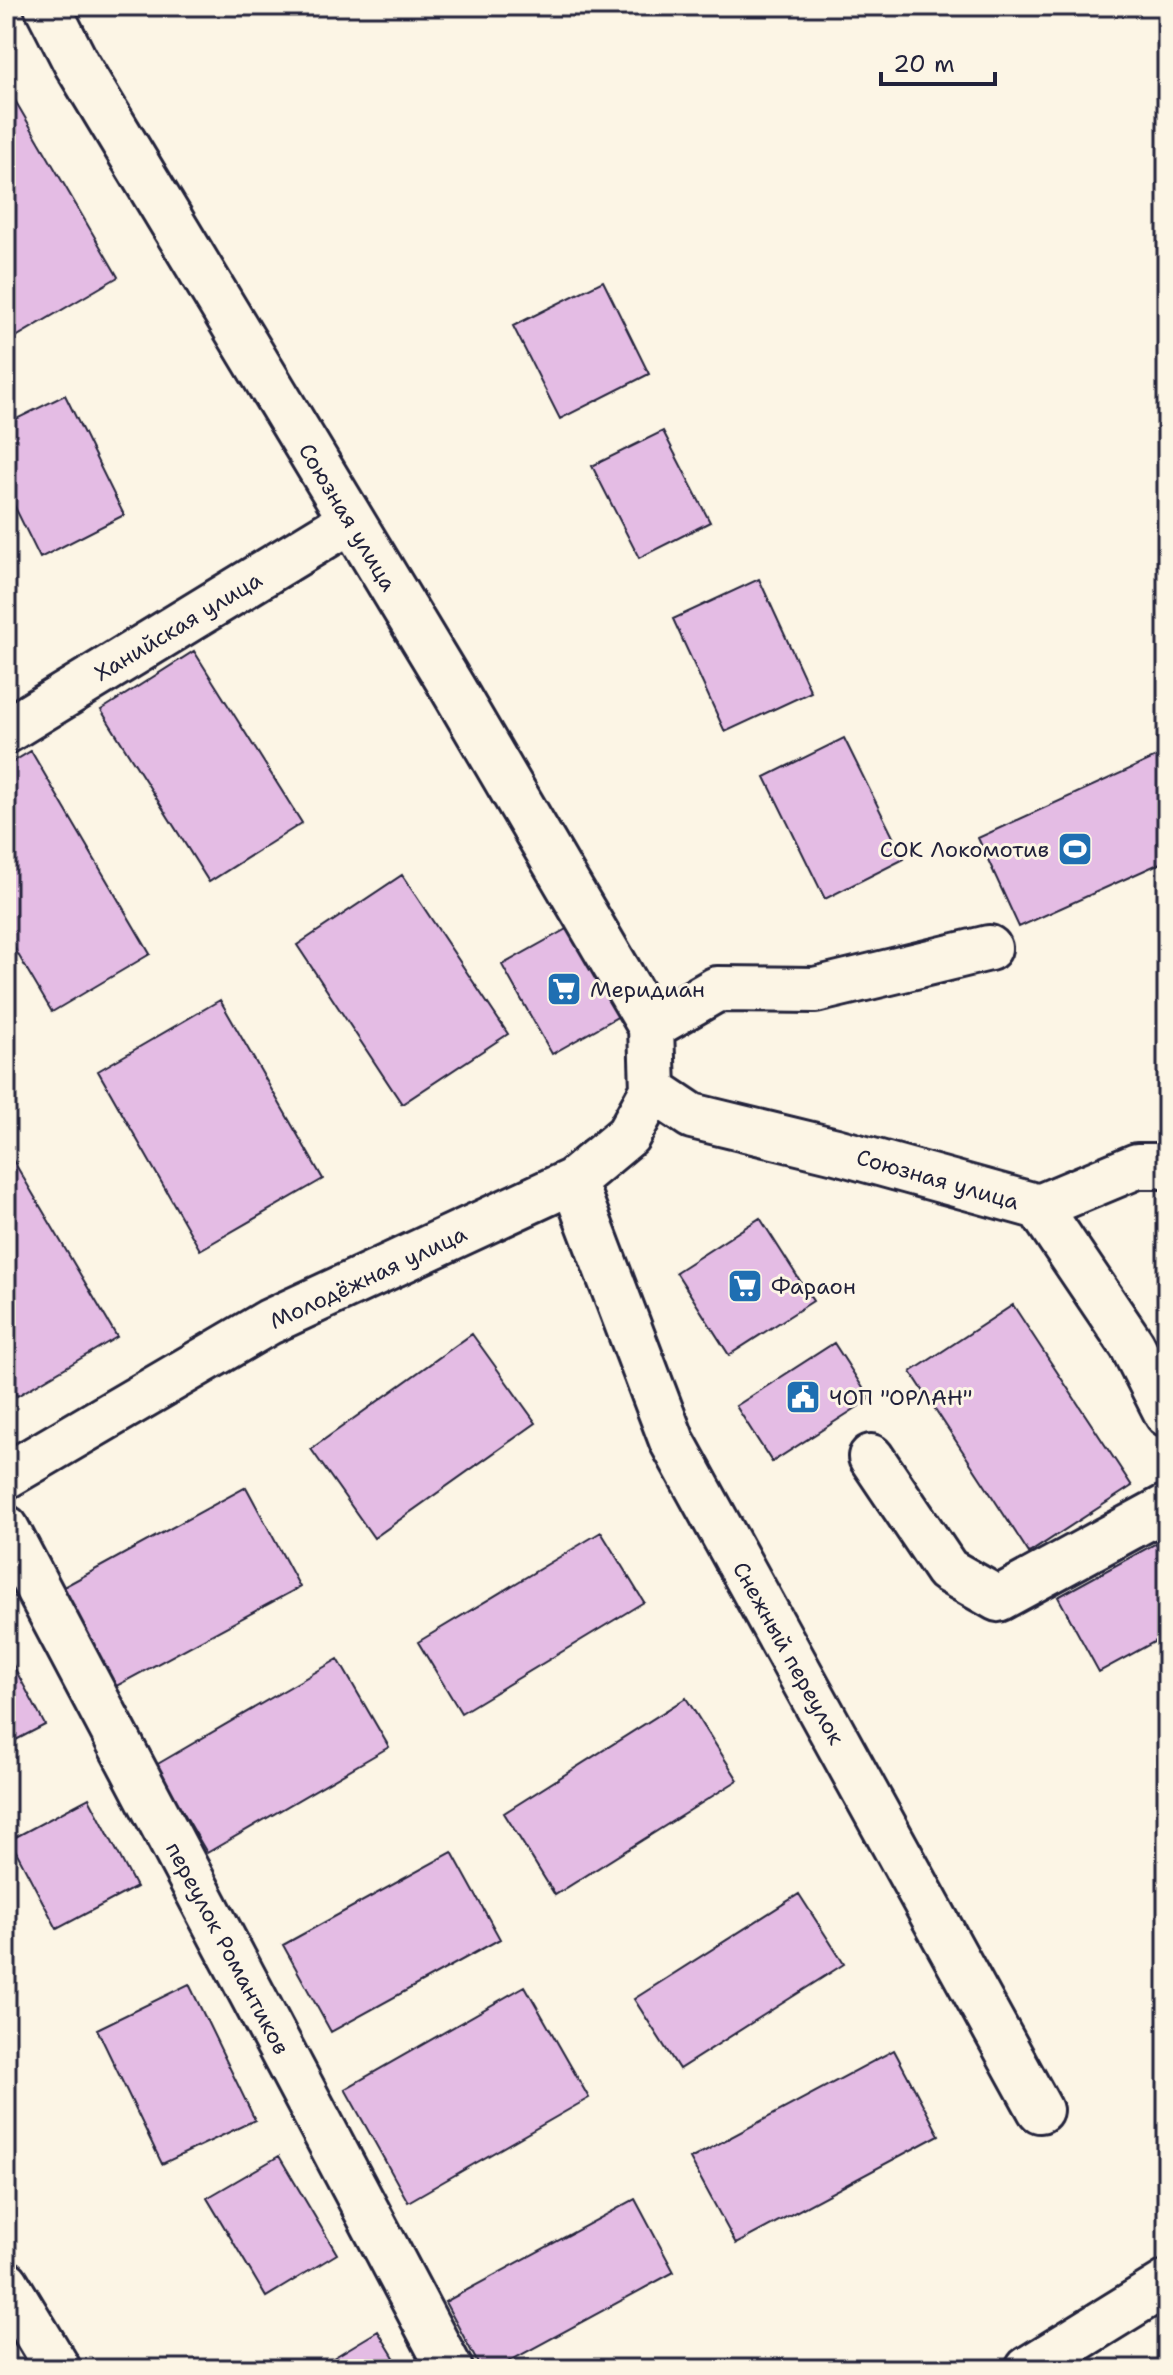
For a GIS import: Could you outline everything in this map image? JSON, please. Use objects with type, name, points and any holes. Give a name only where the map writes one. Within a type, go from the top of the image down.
[{"type":"street","name":"Союзная улица","points":[[47,6],[84,77],[452,687],[651,1027]]},
{"type":"street","name":"Ханийская улица","points":[[6,731],[350,521]]},
{"type":"street","points":[[653,1090],[651,1027],[717,989],[815,990],[989,948]]},
{"type":"street","name":"Союзная улица","points":[[653,1090],[692,1116],[836,1151],[1039,1207],[1132,1345],[1167,1414]]},
{"type":"street","name":"Молодёжная улица","points":[[6,1476],[269,1322],[573,1181],[628,1135],[653,1090]]},
{"type":"street","points":[[1039,1207],[1137,1166],[1167,1166]]},
{"type":"street","name":"Снежный переулок","points":[[573,1181],[672,1441],[1040,2110]]},
{"type":"street","points":[[871,1457],[947,1570],[998,1599],[1167,1507]]},
{"type":"street","name":"переулок Романтиков","points":[[6,1528],[450,2369]]},
{"type":"street","points":[[6,2283],[58,2369]]},
{"type":"street","points":[[1028,2369],[1167,2283]]},
{"type":"building","points":[[6,85],[118,277],[14,338],[6,323]]},
{"type":"building","points":[[603,281],[649,374],[560,419],[513,326]]},
{"type":"building","points":[[65,395],[124,515],[40,558],[6,489],[6,424]]},
{"type":"building","points":[[663,431],[710,522],[639,558],[592,466]]},
{"type":"building","points":[[759,579],[811,692],[725,732],[673,619]]},
{"type":"building","points":[[194,651],[302,823],[209,882],[101,710]]},
{"type":"building","points":[[844,738],[904,859],[825,899],[765,777]]},
{"type":"building","points":[[31,751],[150,954],[52,1012],[6,934],[6,766]]},
{"type":"building","name":"СОК Локомотив","points":[[1167,752],[1167,860],[1019,927],[978,838]]},
{"type":"building","points":[[402,875],[508,1034],[402,1104],[297,945]]},
{"type":"building","name":"Меридиан","points":[[577,923],[626,1012],[552,1054],[502,965]]},
{"type":"building","points":[[220,1000],[323,1179],[200,1250],[98,1071]]},
{"type":"building","points":[[10,1155],[117,1337],[17,1396],[6,1376],[6,1158]]},
{"type":"building","name":"Фараон","points":[[760,1218],[813,1301],[729,1355],[676,1272]]},
{"type":"building","points":[[1013,1305],[1132,1486],[1029,1553],[911,1372]]},
{"type":"building","points":[[472,1334],[536,1423],[374,1538],[311,1449]]},
{"type":"building","points":[[834,1343],[870,1399],[772,1462],[736,1406]]},
{"type":"building","points":[[246,1487],[300,1587],[111,1689],[58,1590]]},
{"type":"building","points":[[601,1532],[644,1602],[461,1713],[418,1642]]},
{"type":"building","points":[[1160,1541],[1167,1554],[1167,1635],[1099,1672],[1058,1597]]},
{"type":"building","points":[[6,1652],[45,1725],[6,1745]]},
{"type":"building","points":[[338,1659],[389,1747],[207,1853],[156,1765]]},
{"type":"building","points":[[686,1698],[738,1780],[555,1895],[504,1813]]},
{"type":"building","points":[[89,1798],[136,1887],[57,1929],[10,1840]]},
{"type":"building","points":[[452,1852],[500,1939],[331,2032],[283,1945]]},
{"type":"building","points":[[799,1894],[844,1964],[679,2069],[634,1999]]},
{"type":"building","points":[[189,1984],[255,2120],[162,2164],[97,2029]]},
{"type":"building","points":[[525,1986],[589,2098],[408,2202],[345,2089]]},
{"type":"building","points":[[894,2050],[939,2135],[736,2244],[690,2159]]},
{"type":"building","points":[[279,2156],[337,2254],[266,2297],[207,2198]]},
{"type":"building","points":[[635,2199],[674,2272],[495,2369],[481,2369],[445,2302]]},
{"type":"building","points":[[378,2331],[401,2369],[315,2369]]},
{"type":"place","name":"СОК Локомотив","points":[[1075,849]]},
{"type":"place","name":"Меридиан","points":[[564,989]]},
{"type":"place","name":"Фараон","points":[[745,1286]]},
{"type":"place","name":"ЧОП \"ОРЛАН\"","points":[[803,1397]]}]
